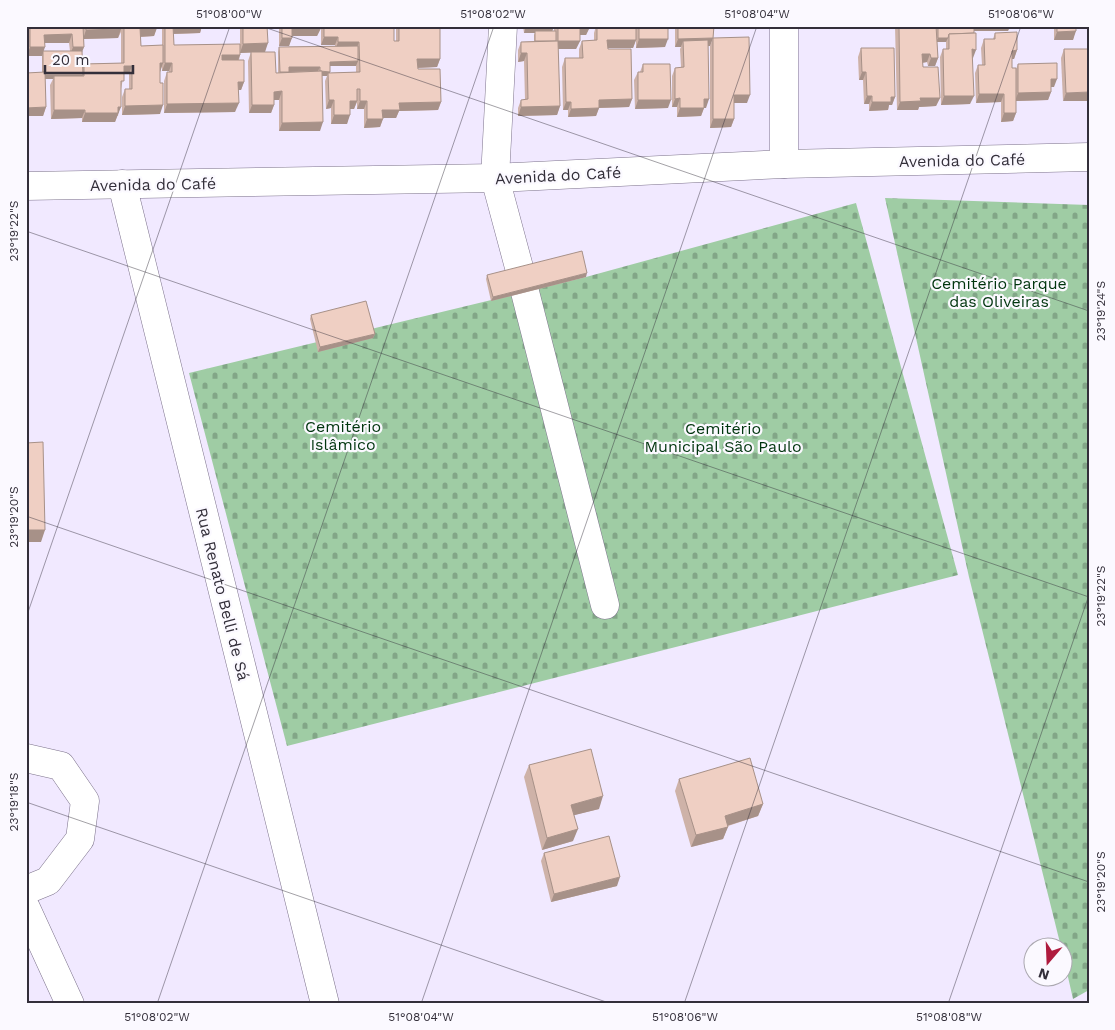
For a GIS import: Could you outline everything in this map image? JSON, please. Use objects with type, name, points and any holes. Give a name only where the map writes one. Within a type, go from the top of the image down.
[{"type":"street","points":[[503,26],[496,178],[605,605]]},
{"type":"street","points":[[784,26],[784,164]]},
{"type":"street","name":"Avenida do Café","points":[[26,186],[496,178],[784,164],[1089,157]]},
{"type":"street","name":"Rua Renato Belli de Sá","points":[[122,184],[325,1004]]},
{"type":"street","points":[[26,758],[61,766],[85,801],[80,839],[48,881],[26,890]]},
{"type":"street","points":[[26,908],[70,1004]]},
{"type":"green space","name":"Cemitério Parque das Oliveiras","points":[[885,198],[1089,205],[1089,990],[1073,999],[1070,988],[1072,938],[1059,938],[969,577]]},
{"type":"green space","name":"Cemitério Municipal São Paulo","points":[[856,203],[958,575],[287,746],[189,373],[586,277]]},
{"type":"building","points":[[30,26],[83,26],[84,47],[73,47],[72,34],[44,35],[45,47],[30,47]]},
{"type":"building","points":[[86,26],[121,26],[121,29],[86,30]]},
{"type":"building","points":[[124,26],[157,26],[157,28],[140,28],[141,46],[163,45],[163,63],[160,63],[160,83],[163,83],[163,105],[125,106],[125,89],[132,89],[132,66],[124,66],[124,81],[121,81],[121,107],[118,107],[118,113],[85,113],[85,110],[54,110],[54,76],[84,76],[84,64],[124,63]]},
{"type":"building","points":[[165,26],[173,26],[174,45],[240,44],[240,55],[222,55],[222,60],[244,60],[244,82],[238,82],[239,103],[167,104],[167,72],[172,72],[172,63],[165,63]]},
{"type":"building","points":[[243,26],[267,26],[268,43],[243,44]]},
{"type":"building","points":[[282,26],[321,26],[321,28],[292,28],[292,38],[282,38]]},
{"type":"building","points":[[324,26],[394,26],[394,41],[399,41],[399,26],[440,26],[440,59],[417,59],[418,69],[440,69],[441,102],[399,103],[400,110],[382,110],[383,119],[367,119],[367,101],[360,101],[360,89],[357,89],[357,101],[350,101],[350,115],[334,115],[334,100],[329,100],[328,73],[360,72],[359,42],[338,42],[338,37],[324,37]]},
{"type":"building","points":[[558,26],[590,27],[580,27],[580,41],[558,41]]},
{"type":"building","points":[[597,26],[636,27],[636,40],[607,40],[608,49],[631,49],[632,99],[599,100],[599,108],[571,109],[571,102],[566,102],[565,58],[583,58],[582,41],[597,40]]},
{"type":"building","points":[[639,26],[668,26],[668,39],[639,39]]},
{"type":"building","points":[[678,26],[714,26],[713,38],[678,39]]},
{"type":"building","points":[[899,26],[936,26],[938,58],[931,58],[930,54],[922,54],[923,67],[938,67],[940,98],[920,98],[921,101],[900,102]]},
{"type":"building","points":[[938,26],[974,26],[974,33],[949,34],[948,38],[938,38]]},
{"type":"building","points":[[1057,26],[1076,26],[1076,31],[1057,32]]},
{"type":"building","points":[[535,31],[556,31],[556,41],[535,41]]},
{"type":"building","points":[[1017,32],[1017,50],[1012,51],[1012,68],[1016,68],[1016,113],[1004,113],[1004,94],[979,94],[978,65],[985,65],[984,39],[995,39],[995,33]]},
{"type":"building","points":[[976,33],[976,50],[972,49],[974,96],[944,96],[943,49],[949,49],[949,34]]},
{"type":"building","points":[[749,37],[750,95],[734,95],[734,119],[713,119],[713,38]]},
{"type":"building","points":[[708,40],[709,99],[704,99],[704,108],[680,108],[680,98],[675,99],[675,68],[684,67],[683,41]]},
{"type":"building","points":[[558,41],[560,106],[521,107],[521,100],[528,99],[527,53],[521,53],[521,42]]},
{"type":"building","points":[[358,46],[358,61],[330,62],[330,72],[320,71],[320,67],[289,67],[289,72],[280,72],[279,47]]},
{"type":"building","points":[[861,48],[894,48],[895,97],[891,97],[891,102],[872,102],[872,96],[867,96],[866,72],[862,72]]},
{"type":"building","points":[[1064,49],[1089,49],[1089,92],[1066,93]]},
{"type":"building","points":[[43,51],[82,51],[83,75],[45,75],[45,72],[43,72]]},
{"type":"building","points":[[251,52],[275,52],[276,73],[322,71],[323,122],[282,123],[282,91],[274,92],[274,105],[252,105]]},
{"type":"building","points":[[1057,63],[1057,79],[1051,79],[1051,92],[1018,93],[1018,64]]},
{"type":"building","points":[[643,64],[670,64],[671,100],[638,100],[638,72],[643,72]]},
{"type":"building","points":[[45,72],[46,107],[26,108],[26,73]]},
{"type":"building","points":[[582,251],[587,273],[493,297],[487,275]]},
{"type":"building","points":[[366,301],[375,334],[320,347],[311,315]]},
{"type":"building","points":[[43,442],[45,530],[26,530],[26,443]]},
{"type":"building","points":[[591,749],[603,796],[571,805],[578,829],[547,838],[529,765]]},
{"type":"building","points":[[750,758],[763,804],[725,816],[728,827],[696,835],[679,779]]},
{"type":"building","points":[[609,836],[620,877],[554,894],[544,853]]},
{"type":"park label","name":"Cemitério Islâmico","points":[[343,435]]}]
